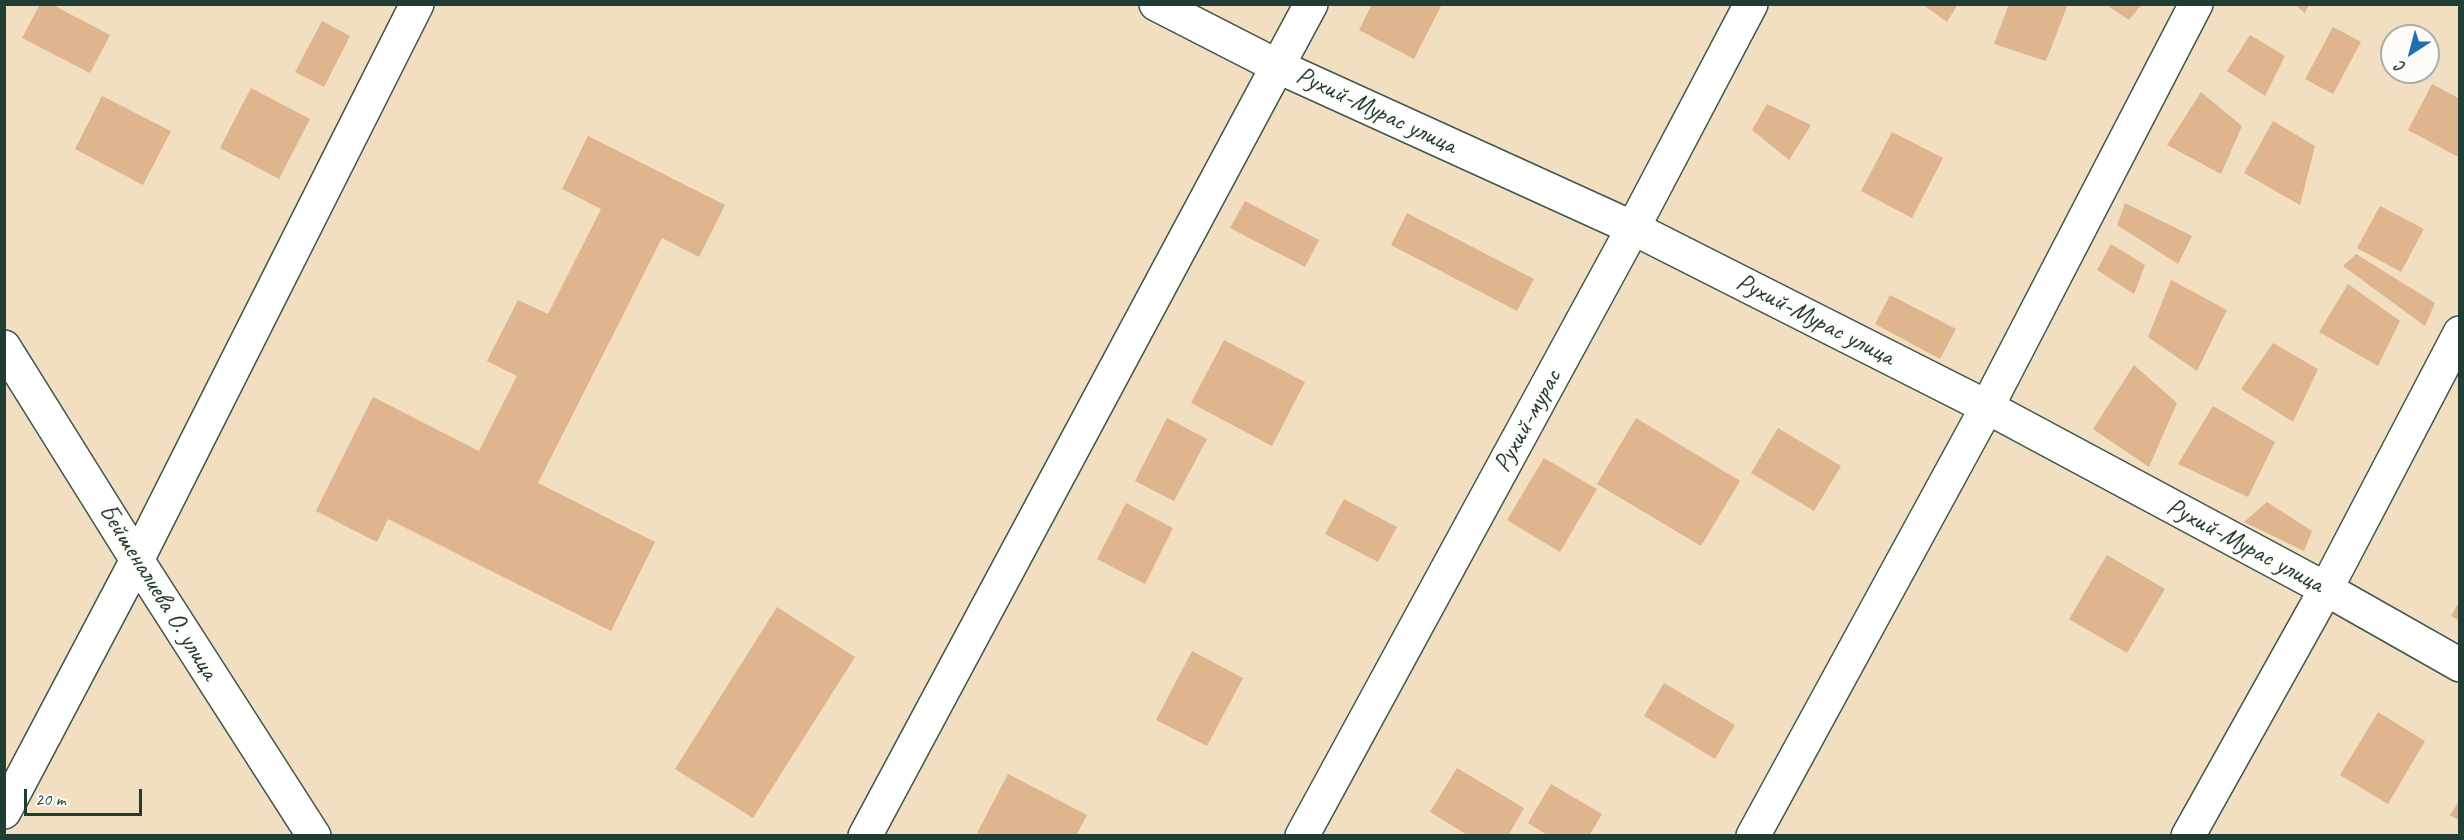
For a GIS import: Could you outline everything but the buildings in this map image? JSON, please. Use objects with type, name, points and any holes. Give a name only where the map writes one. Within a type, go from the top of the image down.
[{"type":"street","points":[[4,812],[137,560],[417,4]]},
{"type":"street","name":"Рухий-Мурас улица","points":[[1156,4],[1279,67],[1633,228],[1987,407],[2326,589],[2460,665]]},
{"type":"street","points":[[865,836],[1311,4]]},
{"type":"street","name":"Рухий-мурас","points":[[1302,836],[1633,228],[1751,4]]},
{"type":"street","points":[[1753,836],[1987,407],[2196,4]]},
{"type":"street","points":[[2188,836],[2326,589],[2460,333]]},
{"type":"street","name":"Бейшеналиева О. улица","points":[[4,347],[314,836]]}]
